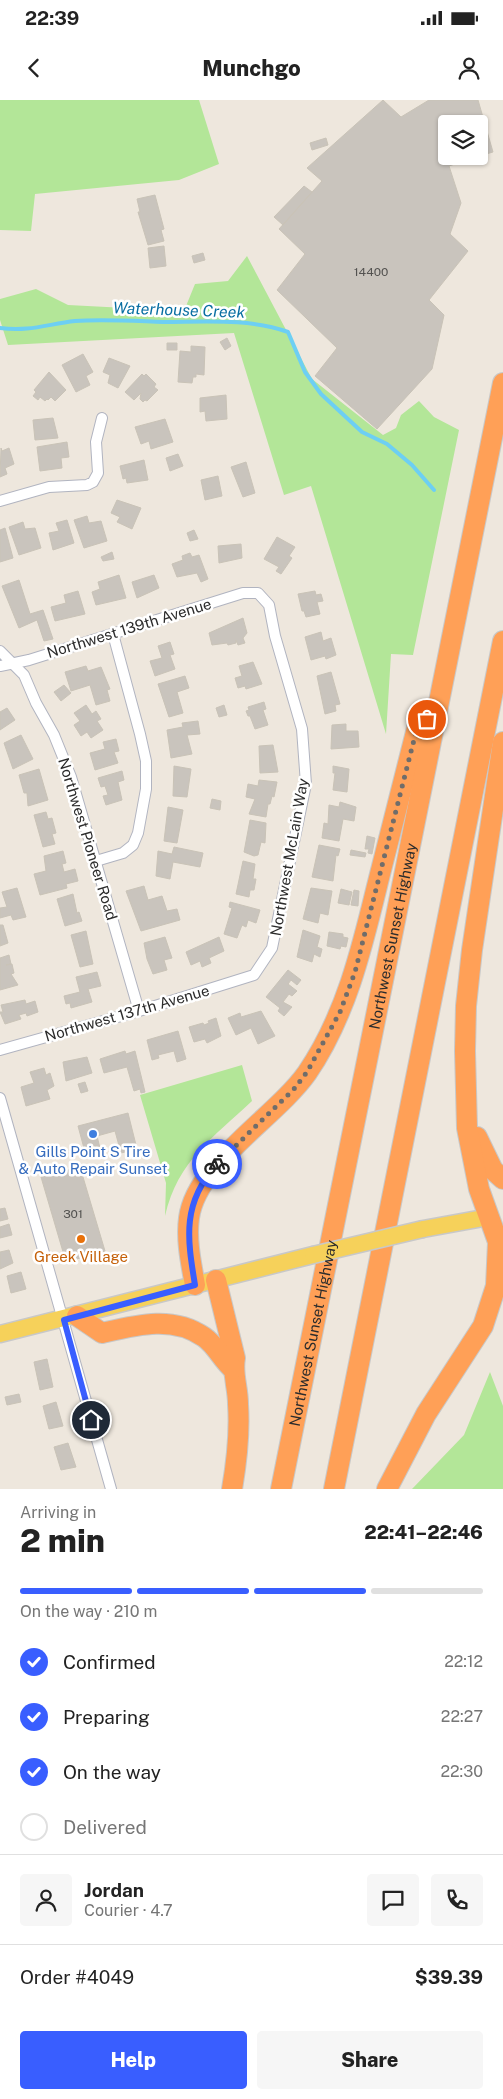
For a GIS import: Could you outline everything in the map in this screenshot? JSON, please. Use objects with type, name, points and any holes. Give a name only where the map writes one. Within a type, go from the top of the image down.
[{"type":"highway","name":"Northwest Sunset Highway","points":[[281,1489],[503,383]]},
{"type":"highway","points":[[334,1489],[503,641]]},
{"type":"highway","points":[[195,1285],[188,1235],[192,1203],[207,1175],[261,1123],[307,1072],[340,1012],[357,963],[417,728],[436,710]]},
{"type":"highway","points":[[387,1489],[426,1414],[483,1326],[496,1286],[498,1242],[479,1189],[467,1128],[468,1108],[465,1051],[466,1006],[472,946],[503,742]]},
{"type":"highway","points":[[468,1108],[485,1156],[493,1170],[503,1179]]},
{"type":"highway","points":[[216,1280],[235,1358],[233,1369],[238,1402],[239,1445],[232,1489]]},
{"type":"highway","points":[[70,1318],[102,1333],[138,1324],[162,1323],[180,1326],[205,1337],[233,1369]]},
{"type":"main road","points":[[0,1334],[423,1229],[489,1217]]},
{"type":"street","points":[[0,501],[49,487],[87,486],[93,482],[98,472],[96,442],[102,418]]},
{"type":"street","name":"Northwest 139th Avenue","points":[[0,666],[113,634],[243,593],[258,593]]},
{"type":"street","name":"Northwest McLain Way","points":[[254,975],[272,948],[306,784],[302,729],[275,636],[269,605],[265,597],[258,593]]},
{"type":"street","points":[[96,861],[123,853],[133,845],[138,833],[146,789],[146,761],[113,634]]},
{"type":"street","name":"Northwest Pioneer Road","points":[[0,652],[24,675],[36,703],[54,735],[72,777],[139,1012]]},
{"type":"street","name":"Northwest 137th Avenue","points":[[0,1050],[139,1012],[254,975]]},
{"type":"street","points":[[0,1098],[70,1318],[111,1489]]},
{"type":"green space","points":[[0,100],[199,100],[219,164],[179,180],[35,194],[31,231],[0,230]]},
{"type":"green space","points":[[247,256],[312,379],[383,435],[396,428],[401,415],[419,401],[434,417],[459,430],[413,655],[391,654],[386,734],[311,486],[284,495],[234,333],[8,345],[0,320],[0,299],[36,289],[68,305],[184,311],[195,284],[228,281]]},
{"type":"green space","points":[[242,1065],[252,1101],[199,1151],[188,1165],[171,1196],[165,1216],[166,1183],[140,1095]]},
{"type":"green space","points":[[490,1372],[503,1406],[503,1489],[412,1489],[464,1435]]},
{"type":"building","points":[[383,100],[401,117],[429,100],[478,100],[482,115],[438,115],[438,165],[452,165],[449,166],[461,203],[450,234],[468,251],[429,300],[444,315],[432,369],[377,429],[315,376],[337,348],[277,290],[305,254],[279,229],[322,181],[307,168]]},
{"type":"building","points":[[488,135],[493,152],[488,153]]},
{"type":"building","points":[[326,138],[328,145],[312,150],[310,143]]},
{"type":"building","points":[[304,186],[312,192],[283,225],[274,217]]},
{"type":"building","points":[[155,195],[164,229],[161,230],[164,241],[148,245],[138,212],[140,212],[137,199]]},
{"type":"building","points":[[164,246],[166,266],[150,268],[148,248]]},
{"type":"building","points":[[203,253],[205,260],[194,263],[192,256]]},
{"type":"building","points":[[227,338],[231,346],[225,350],[220,342]]},
{"type":"building","points":[[167,343],[177,343],[177,350],[167,350]]},
{"type":"building","points":[[191,346],[205,347],[204,375],[196,374],[196,377],[193,377],[192,383],[178,382],[180,351],[191,352]]},
{"type":"building","points":[[83,354],[93,372],[86,376],[90,385],[76,392],[62,365]]},
{"type":"building","points":[[109,358],[130,366],[118,388],[108,383],[110,375],[103,372]]},
{"type":"building","points":[[49,372],[66,390],[55,401],[51,397],[45,401],[40,397],[38,400],[33,396],[36,392],[34,390]]},
{"type":"building","points":[[142,374],[144,376],[146,374],[156,384],[154,387],[158,390],[147,401],[143,402],[140,399],[141,393],[134,400],[125,392]]},
{"type":"building","points":[[226,395],[227,419],[206,421],[205,411],[200,412],[200,398]]},
{"type":"building","points":[[53,418],[58,438],[35,440],[33,420]]},
{"type":"building","points":[[165,419],[173,442],[151,449],[149,441],[141,444],[135,427]]},
{"type":"building","points":[[67,442],[69,457],[61,458],[62,468],[40,471],[37,447]]},
{"type":"building","points":[[1,448],[2,451],[9,448],[14,464],[5,468],[7,474],[0,477]]},
{"type":"building","points":[[178,454],[183,466],[170,471],[166,458]]},
{"type":"building","points":[[144,460],[148,480],[127,483],[126,478],[123,479],[120,466]]},
{"type":"building","points":[[246,462],[255,493],[243,497],[231,467]]},
{"type":"building","points":[[218,476],[222,496],[205,500],[201,480]]},
{"type":"building","points":[[117,500],[141,508],[132,529],[117,522],[120,517],[111,513]]},
{"type":"building","points":[[87,516],[89,523],[101,521],[107,541],[84,548],[74,520]]},
{"type":"building","points":[[67,520],[74,543],[53,550],[49,533],[59,531],[56,523]]},
{"type":"building","points":[[23,522],[25,529],[35,528],[41,548],[19,555],[9,527]]},
{"type":"building","points":[[5,528],[13,558],[0,562],[0,530]]},
{"type":"building","points":[[194,530],[198,539],[190,541],[187,533]]},
{"type":"building","points":[[277,537],[295,547],[289,556],[292,558],[281,574],[276,571],[279,567],[264,559]]},
{"type":"building","points":[[241,544],[242,558],[219,563],[218,546]]},
{"type":"building","points":[[112,552],[114,559],[103,561],[101,557]]},
{"type":"building","points":[[190,553],[192,557],[199,555],[208,579],[201,582],[197,573],[177,577],[172,564],[183,560],[182,556]]},
{"type":"building","points":[[119,575],[126,598],[96,605],[92,592],[100,589],[98,582]]},
{"type":"building","points":[[154,575],[159,588],[137,598],[132,582]]},
{"type":"building","points":[[19,580],[30,614],[43,610],[53,639],[44,641],[37,620],[19,628],[2,586]]},
{"type":"building","points":[[78,591],[85,614],[55,621],[51,607],[66,603],[64,595]]},
{"type":"building","points":[[315,591],[316,595],[321,594],[323,601],[317,602],[320,614],[306,617],[304,611],[302,611],[298,594]]},
{"type":"building","points":[[243,618],[247,633],[243,638],[245,643],[238,645],[236,640],[236,643],[228,645],[227,643],[212,645],[209,633]]},
{"type":"building","points":[[321,632],[323,641],[331,638],[336,655],[326,659],[325,656],[311,660],[305,637]]},
{"type":"building","points":[[170,642],[174,654],[170,655],[175,669],[155,676],[150,661],[162,658],[158,646]]},
{"type":"building","points":[[253,662],[262,684],[246,689],[245,686],[238,688],[235,678],[242,676],[239,666]]},
{"type":"building","points":[[86,666],[88,671],[101,667],[110,689],[107,690],[110,701],[96,705],[90,685],[71,691],[65,672]]},
{"type":"building","points":[[331,672],[340,704],[335,705],[336,711],[325,714],[317,676]]},
{"type":"building","points":[[185,676],[189,688],[177,692],[183,713],[169,717],[158,684]]},
{"type":"building","points":[[64,685],[71,693],[61,701],[54,692]]},
{"type":"building","points":[[264,702],[266,709],[263,710],[268,725],[255,729],[246,711],[249,710],[248,707]]},
{"type":"building","points":[[86,705],[92,714],[96,711],[101,719],[97,721],[103,730],[91,738],[87,732],[81,736],[74,725],[80,721],[74,713]]},
{"type":"building","points":[[224,705],[227,715],[219,717],[216,708]]},
{"type":"building","points":[[7,708],[15,720],[0,730],[0,712]]},
{"type":"building","points":[[198,721],[200,734],[187,735],[192,754],[171,758],[167,730],[183,727],[182,723]]},
{"type":"building","points":[[346,724],[346,731],[358,731],[359,747],[331,749],[332,725]]},
{"type":"building","points":[[21,735],[33,759],[13,769],[4,743]]},
{"type":"building","points":[[116,739],[119,751],[114,752],[118,763],[95,770],[90,753],[105,749],[103,742]]},
{"type":"building","points":[[273,745],[278,772],[260,773],[259,746]]},
{"type":"building","points":[[174,766],[191,769],[187,797],[173,796]]},
{"type":"building","points":[[333,766],[349,769],[347,792],[333,790],[335,773],[333,773]]},
{"type":"building","points":[[39,769],[48,800],[28,806],[27,793],[24,793],[19,775]]},
{"type":"building","points":[[122,771],[124,780],[118,782],[122,800],[106,805],[103,796],[108,795],[105,786],[101,787],[98,778]]},
{"type":"building","points":[[259,780],[277,782],[274,797],[272,796],[270,804],[268,804],[266,817],[249,814],[255,799],[246,797],[248,784],[258,786]]},
{"type":"building","points":[[212,799],[221,801],[220,810],[210,808]]},
{"type":"building","points":[[340,802],[356,807],[354,821],[343,819],[339,841],[322,838],[324,823],[328,824],[329,805],[339,807]]},
{"type":"building","points":[[168,807],[183,810],[177,843],[164,841]]},
{"type":"building","points":[[46,812],[48,819],[52,818],[56,833],[52,834],[55,844],[43,847],[34,815]]},
{"type":"building","points":[[250,820],[266,823],[265,843],[261,842],[258,855],[254,856],[244,852]]},
{"type":"building","points":[[367,836],[375,838],[372,854],[368,853],[369,849],[365,849]]},
{"type":"building","points":[[319,845],[340,849],[338,856],[336,855],[333,881],[312,877]]},
{"type":"building","points":[[174,847],[203,853],[200,867],[173,862],[170,879],[156,876],[158,851],[172,854]]},
{"type":"building","points":[[351,850],[366,853],[365,857],[350,855]]},
{"type":"building","points":[[63,851],[66,863],[62,864],[64,872],[75,869],[78,881],[66,884],[67,888],[40,895],[34,874],[46,871],[44,856]]},
{"type":"building","points":[[243,861],[255,864],[253,879],[256,879],[254,890],[250,890],[249,897],[236,894]]},
{"type":"building","points":[[144,886],[148,900],[162,896],[167,911],[177,909],[180,920],[141,931],[126,891]]},
{"type":"building","points":[[17,888],[26,917],[13,920],[11,915],[0,918],[0,908],[7,907],[2,892]]},
{"type":"building","points":[[311,888],[332,891],[328,915],[320,913],[318,923],[303,919]]},
{"type":"building","points":[[341,889],[352,892],[349,905],[338,903]]},
{"type":"building","points":[[354,890],[359,891],[358,906],[351,905]]},
{"type":"building","points":[[73,894],[77,913],[79,912],[82,921],[65,926],[57,899]]},
{"type":"building","points":[[230,902],[260,910],[256,923],[248,920],[246,927],[242,925],[237,938],[224,934],[232,908],[229,907]]},
{"type":"building","points":[[0,925],[3,925],[8,943],[0,946]]},
{"type":"building","points":[[303,930],[320,936],[317,947],[322,949],[320,957],[314,954],[312,962],[297,957]]},
{"type":"building","points":[[86,931],[93,964],[80,967],[71,935]]},
{"type":"building","points":[[329,932],[343,934],[343,937],[348,938],[346,947],[341,946],[340,949],[327,946]]},
{"type":"building","points":[[165,937],[172,958],[164,960],[167,970],[153,974],[147,959],[144,943]]},
{"type":"building","points":[[219,937],[224,951],[209,958],[211,963],[202,967],[200,961],[191,965],[186,952]]},
{"type":"building","points":[[9,955],[11,964],[6,965],[12,964],[14,973],[11,974],[18,985],[0,990],[0,958]]},
{"type":"building","points":[[288,970],[301,980],[297,985],[291,980],[288,984],[297,991],[292,996],[289,994],[283,1002],[292,1007],[284,1016],[278,1011],[280,1008],[266,997]]},
{"type":"building","points":[[97,972],[101,986],[88,989],[92,1002],[71,1008],[70,1003],[66,1004],[64,996],[80,992],[76,977]]},
{"type":"building","points":[[25,1000],[26,1004],[35,1001],[38,1012],[27,1016],[26,1013],[19,1015],[21,1019],[5,1024],[0,1012],[3,1012],[1,1005]]},
{"type":"building","points":[[261,1011],[275,1036],[258,1044],[251,1028],[236,1035],[228,1018],[240,1013],[241,1017]]},
{"type":"building","points":[[216,1018],[221,1036],[207,1043],[205,1039],[194,1042],[189,1027],[203,1023],[204,1025]]},
{"type":"building","points":[[178,1031],[186,1059],[177,1062],[174,1051],[158,1055],[159,1058],[152,1060],[147,1040]]},
{"type":"building","points":[[125,1051],[126,1054],[135,1051],[145,1092],[141,1093],[140,1089],[134,1091],[127,1067],[104,1073],[100,1059]]},
{"type":"building","points":[[87,1057],[92,1073],[66,1081],[63,1062]]},
{"type":"building","points":[[44,1068],[46,1075],[50,1073],[54,1086],[47,1090],[50,1099],[26,1106],[21,1087],[34,1083],[30,1072]]},
{"type":"building","points":[[85,1082],[88,1091],[81,1093],[78,1084]]},
{"type":"building","name":"Gills Point S Tire & Auto Repair Sunset","points":[[128,1113],[137,1149],[121,1153],[115,1131],[97,1136],[100,1148],[85,1152],[78,1126]]},
{"type":"building","points":[[80,1167],[105,1251],[66,1262],[41,1177]]},
{"type":"building","points":[[5,1208],[8,1219],[0,1221],[0,1209]]},
{"type":"building","points":[[9,1224],[12,1235],[0,1238],[0,1227]]},
{"type":"building","points":[[9,1250],[13,1263],[0,1269],[0,1252]]},
{"type":"building","points":[[21,1272],[26,1289],[11,1293],[7,1276]]},
{"type":"building","points":[[47,1359],[53,1387],[40,1390],[34,1362]]},
{"type":"building","points":[[19,1394],[21,1402],[7,1405],[5,1397]]},
{"type":"building","points":[[56,1402],[63,1426],[49,1429],[43,1406]]},
{"type":"building","points":[[68,1443],[76,1467],[61,1470],[54,1447]]},
{"type":"waterway","name":"Waterhouse Creek","points":[[0,328],[29,328],[86,320],[210,321],[258,325],[288,332],[305,372],[321,394],[362,432],[387,444],[412,465],[434,490]]},
{"type":"way so far","points":[[217,1164],[294,1089],[307,1072],[340,1012],[355,972],[417,728],[427,719]]},
{"type":"place","name":"Gills Point S Tire & Auto Repair Sunset","points":[[93,1134]]},
{"type":"place","name":"Greek Village","points":[[81,1239]]},
{"type":"route","points":[[91,1420],[64,1320],[195,1285],[188,1235],[189,1218],[192,1203],[199,1186],[217,1164]]}]
